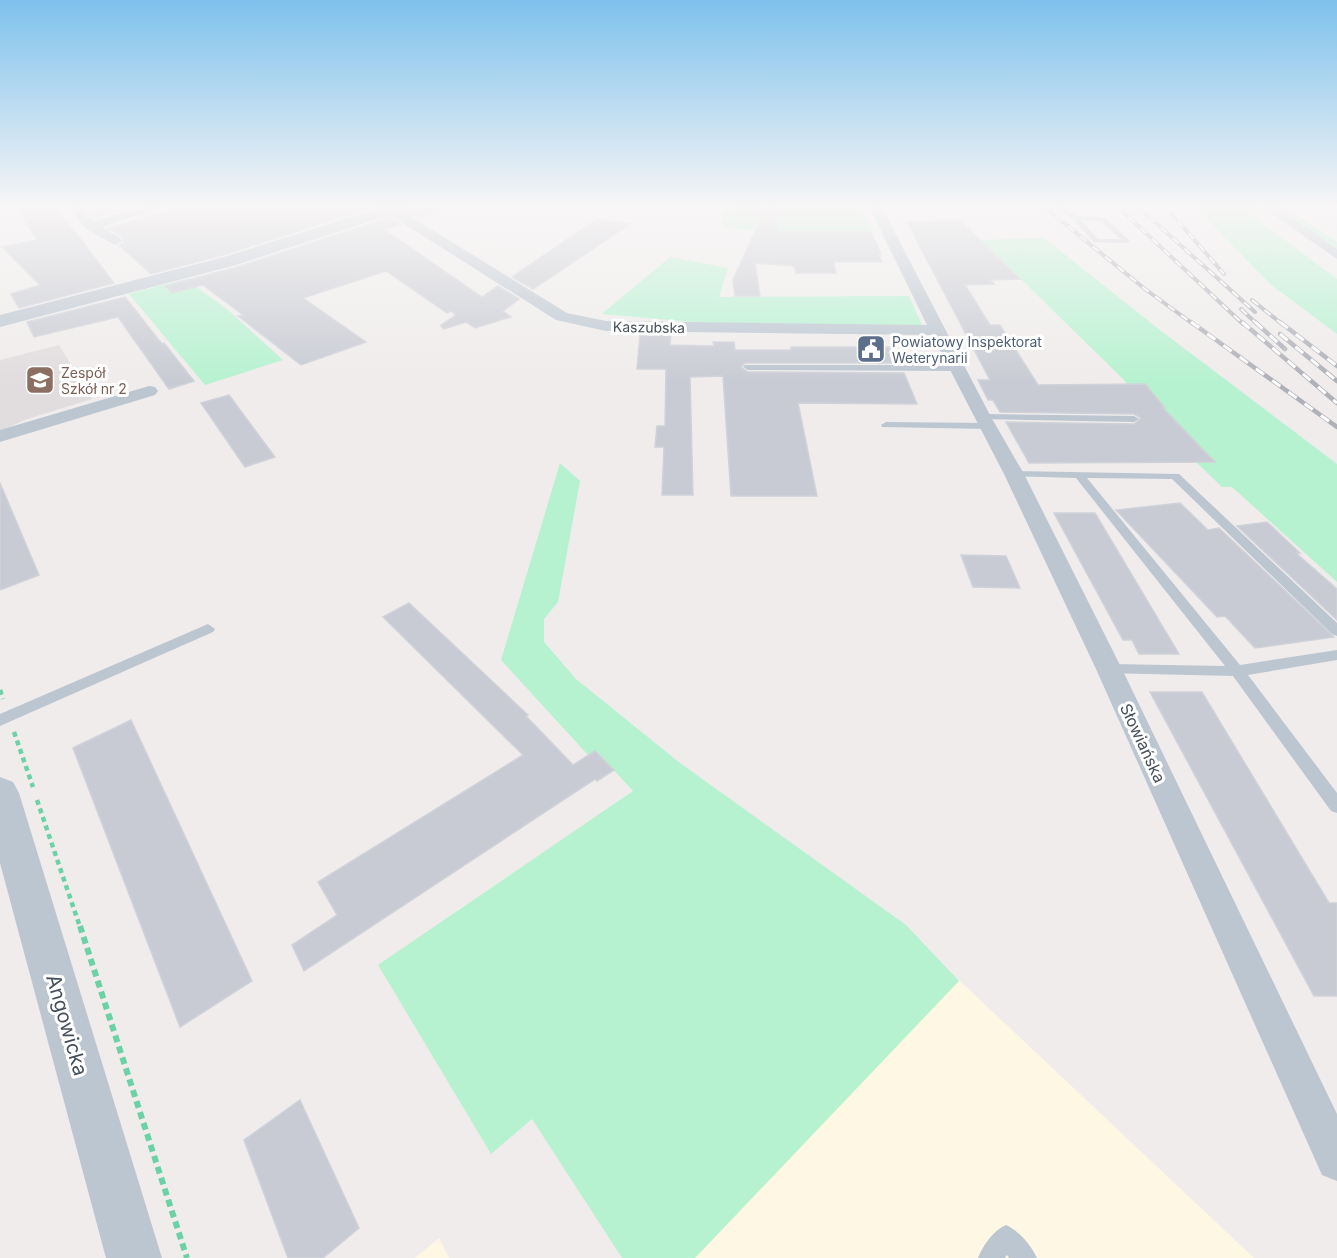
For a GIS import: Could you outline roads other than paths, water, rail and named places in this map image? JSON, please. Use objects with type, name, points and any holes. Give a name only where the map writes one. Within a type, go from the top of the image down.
[{"type":"street","points":[[0,321],[216,265]]},
{"type":"street","name":"Kaszubska","points":[[479,265],[562,317],[606,326],[938,330]]},
{"type":"street","name":"Słowiańska","points":[[905,265],[984,422],[1014,474],[1109,669],[1337,1160]]},
{"type":"street","points":[[0,436],[149,391]]},
{"type":"street","name":"Angowicka","points":[[0,793],[134,1258]]},
{"type":"lane","points":[[748,368],[958,368]]},
{"type":"lane","points":[[886,424],[1134,419]]},
{"type":"lane","points":[[1014,474],[1175,476],[1337,632]]},
{"type":"lane","points":[[1078,474],[1237,671],[1337,806]]},
{"type":"lane","points":[[4,718],[208,629]]},
{"type":"lane","points":[[1109,669],[1237,671],[1337,655]]},
{"type":"lane","points":[[990,1258],[1006,1237],[1025,1258]]},
{"type":"railway","points":[[1115,265],[1193,324]]},
{"type":"railway","points":[[1180,265],[1243,324]]},
{"type":"railway","points":[[1202,265],[1255,312]]},
{"type":"railway","points":[[1216,265],[1224,274]]},
{"type":"railway","points":[[1252,300],[1282,324]]},
{"type":"railway","points":[[1241,309],[1257,324]]},
{"type":"railway","points":[[1191,322],[1337,427]]},
{"type":"railway","points":[[1242,322],[1337,403]]},
{"type":"railway","points":[[1255,322],[1285,349]]},
{"type":"railway","points":[[1280,322],[1337,366]]},
{"type":"railway","points":[[1280,334],[1337,381]]},
{"type":"place","name":"Powiatowy Inspektorat Weterynarii","points":[[871,349]]},
{"type":"place","name":"Zespół Szkół nr 2","points":[[40,380]]}]
